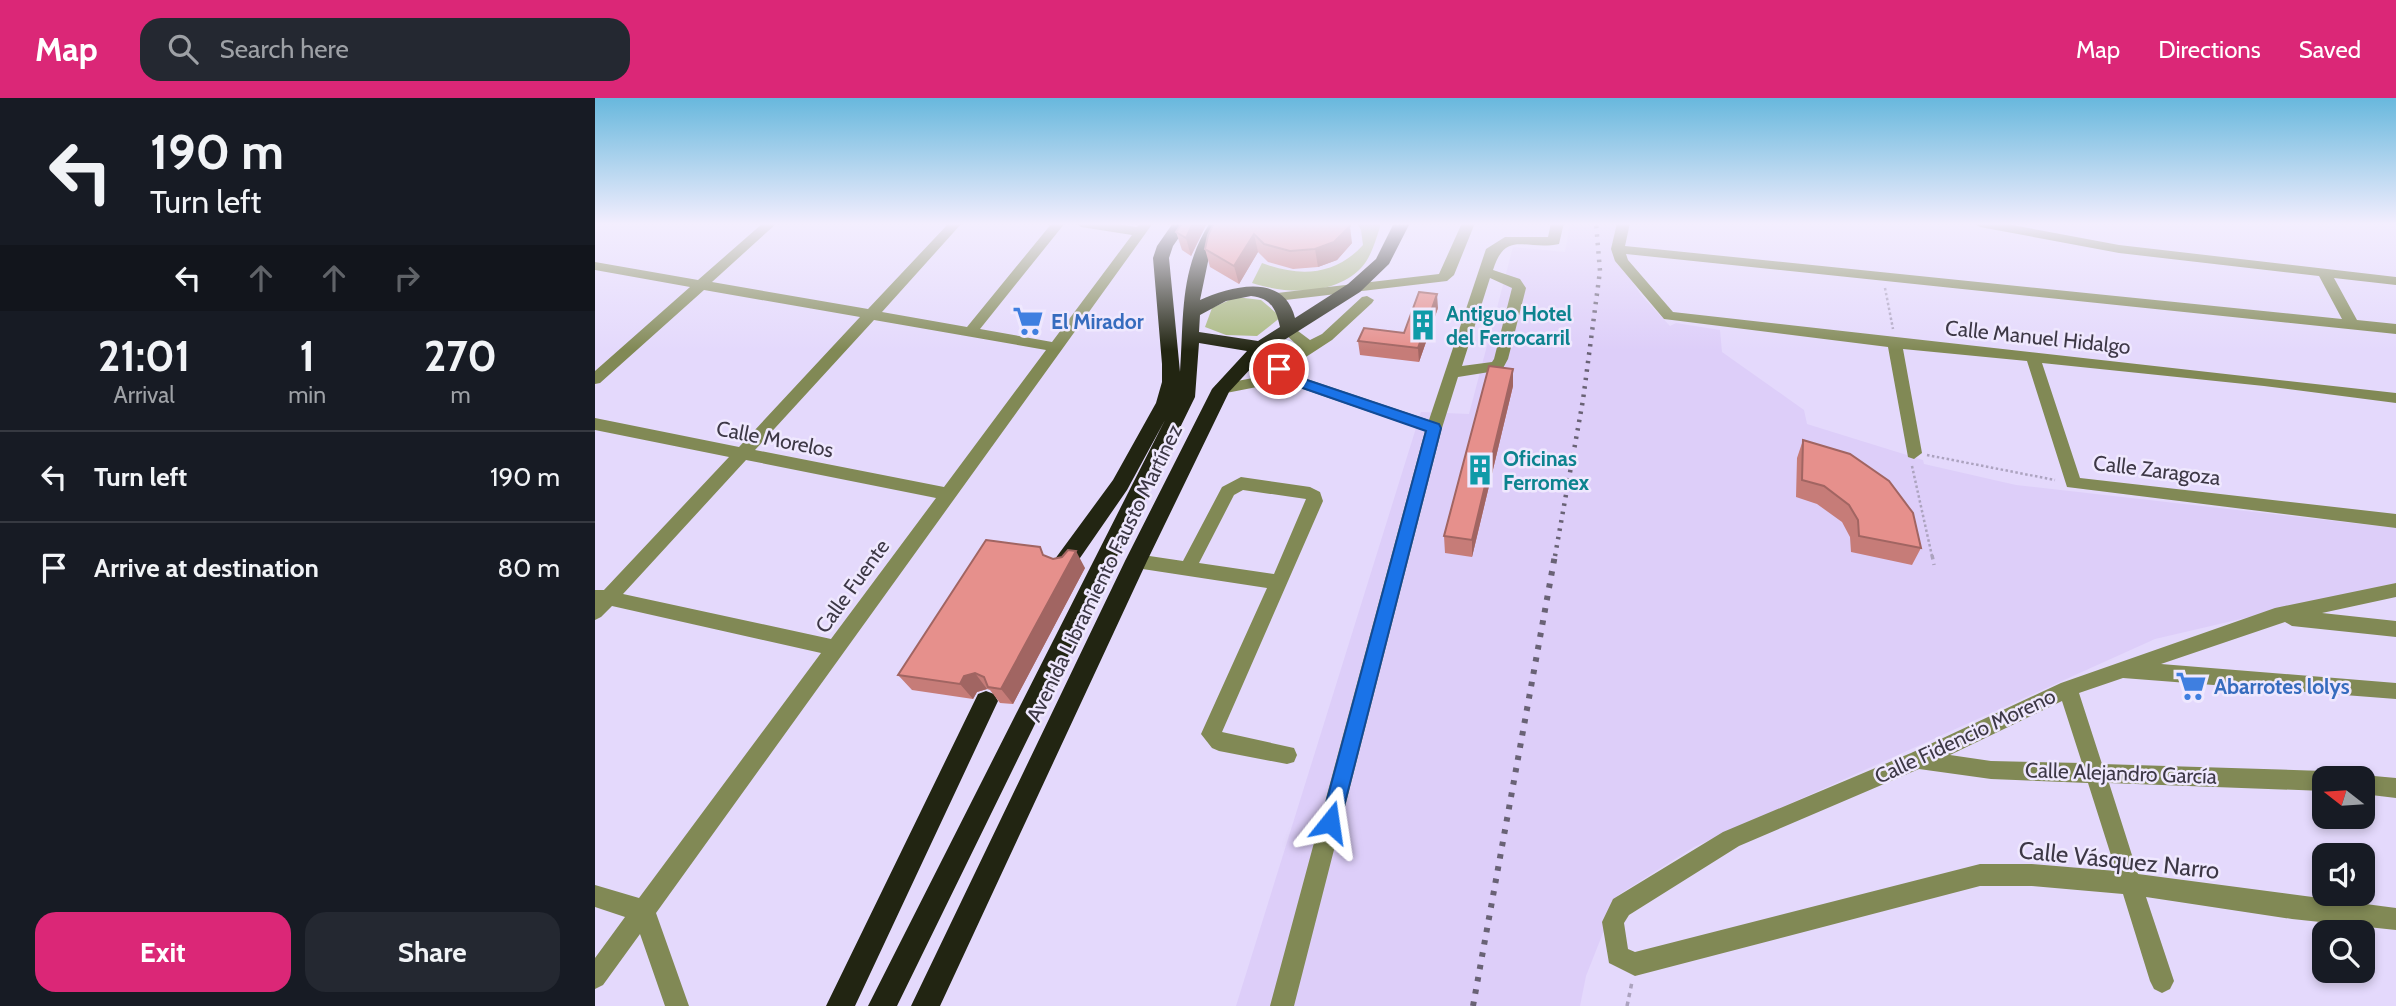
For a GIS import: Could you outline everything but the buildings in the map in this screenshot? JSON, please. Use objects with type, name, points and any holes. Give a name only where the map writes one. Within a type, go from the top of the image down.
[{"type":"highway","points":[[1063,565],[1120,485],[1165,402],[1171,382],[1171,364],[1162,265]]},
{"type":"highway","name":"Avenida Libramiento Fausto Martínez","points":[[882,1006],[1186,397],[1191,374],[1191,313],[1199,265]]},
{"type":"highway","name":"Avenida Libramiento Fausto Martínez","points":[[925,1006],[1136,561],[1221,389],[1261,347],[1354,288],[1378,265]]},
{"type":"highway","points":[[1191,313],[1226,294],[1246,291],[1277,298],[1285,306],[1289,331]]},
{"type":"highway","points":[[1190,336],[1261,347]]},
{"type":"highway","points":[[840,1006],[904,879],[986,701]]},
{"type":"street","points":[[595,379],[723,265]]},
{"type":"street","points":[[599,602],[742,455],[916,265]]},
{"type":"street","points":[[969,332],[1024,265]]},
{"type":"street","name":"Calle Fuente","points":[[595,977],[1116,265]]},
{"type":"street","points":[[1277,298],[1442,278],[1447,275],[1451,265]]},
{"type":"street","points":[[1282,1006],[1434,428],[1488,265]]},
{"type":"street","name":"Calle Manuel Hidalgo","points":[[1626,265],[1665,314],[1675,317],[2264,381],[2396,398]]},
{"type":"street","points":[[1779,265],[2396,329]]},
{"type":"street","points":[[2257,265],[2396,281]]},
{"type":"street","points":[[595,266],[1056,347]]},
{"type":"street","points":[[1453,373],[1497,366],[1501,359],[1519,288],[1515,282],[1486,272]]},
{"type":"street","points":[[2325,274],[2352,325]]},
{"type":"street","points":[[1221,389],[1252,384],[1279,369],[1328,337],[1367,300]]},
{"type":"street","points":[[1289,331],[1308,348]]},
{"type":"street","points":[[1895,343],[1914,453]]},
{"type":"street","points":[[2033,358],[2073,483]]},
{"type":"street","points":[[1279,369],[1302,383],[1434,428]]},
{"type":"street","name":"Calle Morelos","points":[[595,424],[947,494]]},
{"type":"street","points":[[1188,568],[1228,491],[1234,485],[1241,483],[1310,493],[1315,501],[1211,734],[1219,742],[1287,755]]},
{"type":"street","name":"Calle Zaragoza","points":[[2073,483],[2396,521]]},
{"type":"street","points":[[1136,561],[1279,582]]},
{"type":"street","name":"Calle Fidencio Moreno","points":[[1635,964],[1617,955],[1613,922],[1621,907],[1731,839],[1918,760],[2068,689],[2118,670],[2275,616],[2396,590]]},
{"type":"street","points":[[599,602],[834,648]]},
{"type":"street","points":[[2275,616],[2396,629]]},
{"type":"street","points":[[2118,670],[2396,691]]},
{"type":"street","points":[[2068,689],[2162,981]]},
{"type":"street","name":"Calle Alejandro García","points":[[1918,760],[1991,770],[2312,781]]},
{"type":"street","points":[[2375,786],[2396,788]]},
{"type":"street","name":"Calle Vásquez Narro","points":[[1635,964],[1980,875],[2025,874],[2131,884],[2314,912],[2396,919]]},
{"type":"street","points":[[595,896],[644,911],[677,1006]]},
{"type":"path","points":[[1883,276],[1895,343]]},
{"type":"path","points":[[1914,453],[1912,469],[1934,565]]},
{"type":"path","name":"Calle Zaragoza","points":[[1914,453],[2073,483]]},
{"type":"path","points":[[1627,1006],[1635,964]]},
{"type":"shaded area","points":[[1508,265],[1622,265],[1641,295],[1670,326],[1676,323],[1720,330],[1722,352],[1804,410],[1807,424],[1923,460],[1924,464],[2016,485],[2396,528],[2396,583],[2155,639],[1694,847],[1618,895],[1586,976],[1580,1006],[1236,1006],[1421,412],[1469,414]]},
{"type":"green space","points":[[1261,265],[1303,272],[1335,265],[1363,265],[1350,277],[1324,288],[1294,290],[1252,283]]},
{"type":"green space","points":[[1236,297],[1261,300],[1281,317],[1257,336],[1226,335],[1205,327],[1212,308]]},
{"type":"railway","points":[[1555,556],[1583,400],[1600,265]]},
{"type":"railway","points":[[1473,1006],[1555,555]]},
{"type":"place","name":"El Mirador","points":[[1028,321]]},
{"type":"place","name":"Antiguo Hotel del Ferrocarril","points":[[1423,325]]},
{"type":"place","name":"Oficinas Ferromex","points":[[1480,470]]},
{"type":"place","name":"Abarrotes lolys","points":[[2191,686]]},
{"type":"route","points":[[1279,369],[1302,383],[1434,428],[1330,822]]}]
